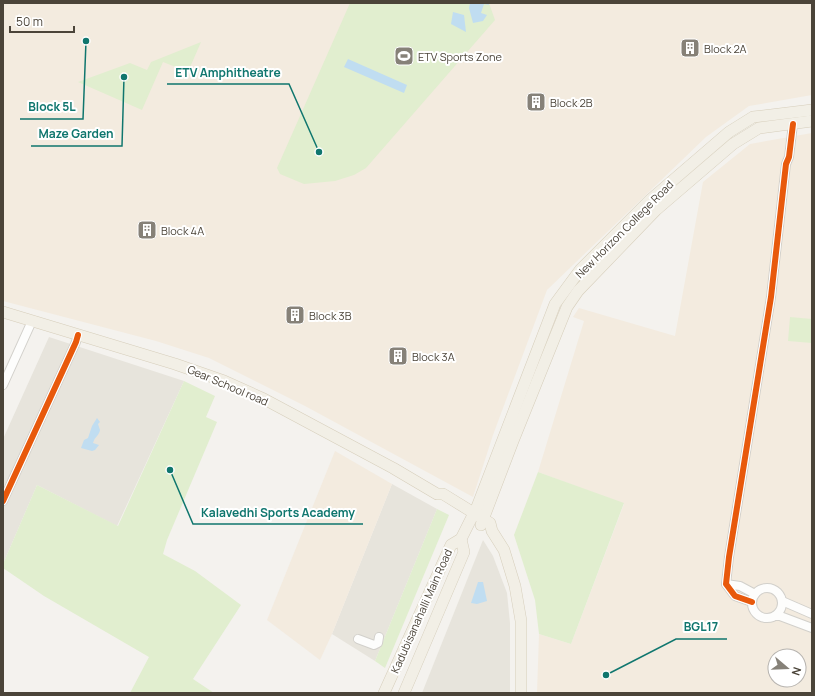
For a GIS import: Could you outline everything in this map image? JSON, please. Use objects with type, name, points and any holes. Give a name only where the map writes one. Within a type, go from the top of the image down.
[{"type":"main road","name":"New Horizon College Road","points":[[472,516],[555,304],[580,270],[650,200],[729,132],[753,117],[812,110]]},
{"type":"main road","name":"New Horizon College Road","points":[[482,523],[567,307],[575,295],[656,210],[733,144],[759,128],[812,121]]},
{"type":"main road","name":"Gear School road","points":[[3,312],[175,364],[224,381],[270,403],[393,468],[437,494],[443,494],[482,523],[490,523],[492,531],[504,550],[515,586],[521,621],[520,693]]},
{"type":"main road","name":"Kadubisanahalli Main Road","points":[[386,693],[451,545],[461,539],[472,516]]},
{"type":"main road","points":[[404,693],[464,552],[461,539]]},
{"type":"street","points":[[753,598],[735,596],[726,584],[732,534],[771,297],[786,164],[789,157],[793,124]]},
{"type":"street","points":[[3,385],[32,321]]},
{"type":"street","points":[[3,501],[76,342],[78,334]]},
{"type":"street","points":[[812,614],[782,601],[777,592],[770,588],[760,590],[753,598],[753,610],[758,616],[766,618],[780,616],[812,628]]},
{"type":"street","points":[[775,616],[780,611],[782,601]]},
{"type":"street","points":[[358,639],[374,645],[378,643],[379,636]]},
{"type":"shaded area","points":[[3,3],[812,3],[812,95],[749,106],[706,137],[547,290],[493,435],[473,497],[305,406],[209,358],[156,341],[3,301]]},
{"type":"shaded area","points":[[812,133],[812,693],[537,693],[539,634],[571,644],[624,504],[538,472],[584,321],[573,317],[579,308],[675,336],[703,182],[750,144]]},
{"type":"shaded area","points":[[49,337],[184,381],[117,526],[37,485],[3,564],[3,439]]},
{"type":"shaded area","points":[[335,451],[392,484],[332,634],[320,660],[267,620]]},
{"type":"shaded area","points":[[392,484],[437,509],[375,661],[332,634]]},
{"type":"shaded area","points":[[483,540],[493,556],[507,593],[510,623],[510,693],[422,693]]},
{"type":"green space","points":[[350,3],[489,3],[495,20],[366,168],[354,175],[335,181],[304,184],[280,174],[277,168]]},
{"type":"green space","points":[[201,42],[188,72],[163,62],[142,110],[78,82],[130,63],[147,70],[151,62]]},
{"type":"green space","points":[[790,317],[812,319],[812,343],[788,341]]},
{"type":"green space","points":[[184,381],[215,396],[206,417],[217,422],[167,540],[163,554],[195,571],[241,605],[193,679],[214,693],[130,693],[149,657],[44,596],[3,568],[3,564],[37,485],[118,526]]},
{"type":"green space","points":[[538,472],[624,503],[571,644],[539,634],[535,600],[514,535]]},
{"type":"green space","points":[[437,509],[449,515],[385,668],[375,661]]},
{"type":"water","points":[[470,3],[488,3],[489,5],[484,4],[481,13],[487,15],[483,21],[473,23],[469,8]]},
{"type":"water","points":[[453,12],[464,15],[466,32],[451,24]]},
{"type":"water","points":[[348,59],[407,85],[404,93],[344,67]]},
{"type":"water","points":[[97,418],[100,422],[98,424],[100,430],[93,443],[99,445],[92,451],[81,448],[84,440],[88,438],[92,426]]},
{"type":"water","points":[[478,582],[483,582],[487,601],[477,604],[471,603]]},
{"type":"cycle path","points":[[752,602],[735,596],[726,584],[729,557],[771,297],[786,164],[789,157],[793,124]]},
{"type":"cycle path","points":[[3,501],[78,335]]},
{"type":"place","name":"Block 5L","points":[[86,41]]},
{"type":"place","name":"Block 2A","points":[[690,48]]},
{"type":"place","name":"ETV Sports Zone","points":[[404,56]]},
{"type":"place","name":"Maze Garden","points":[[124,77]]},
{"type":"place","name":"Block 2B","points":[[536,102]]},
{"type":"place","name":"ETV Amphitheatre","points":[[319,152]]},
{"type":"place","name":"Block 4A","points":[[147,230]]},
{"type":"place","name":"Block 3B","points":[[295,315]]},
{"type":"place","name":"Block 3A","points":[[398,356]]},
{"type":"place","name":"Kalavedhi Sports Academy","points":[[170,470]]},
{"type":"place","name":"BGL17","points":[[606,675]]}]
